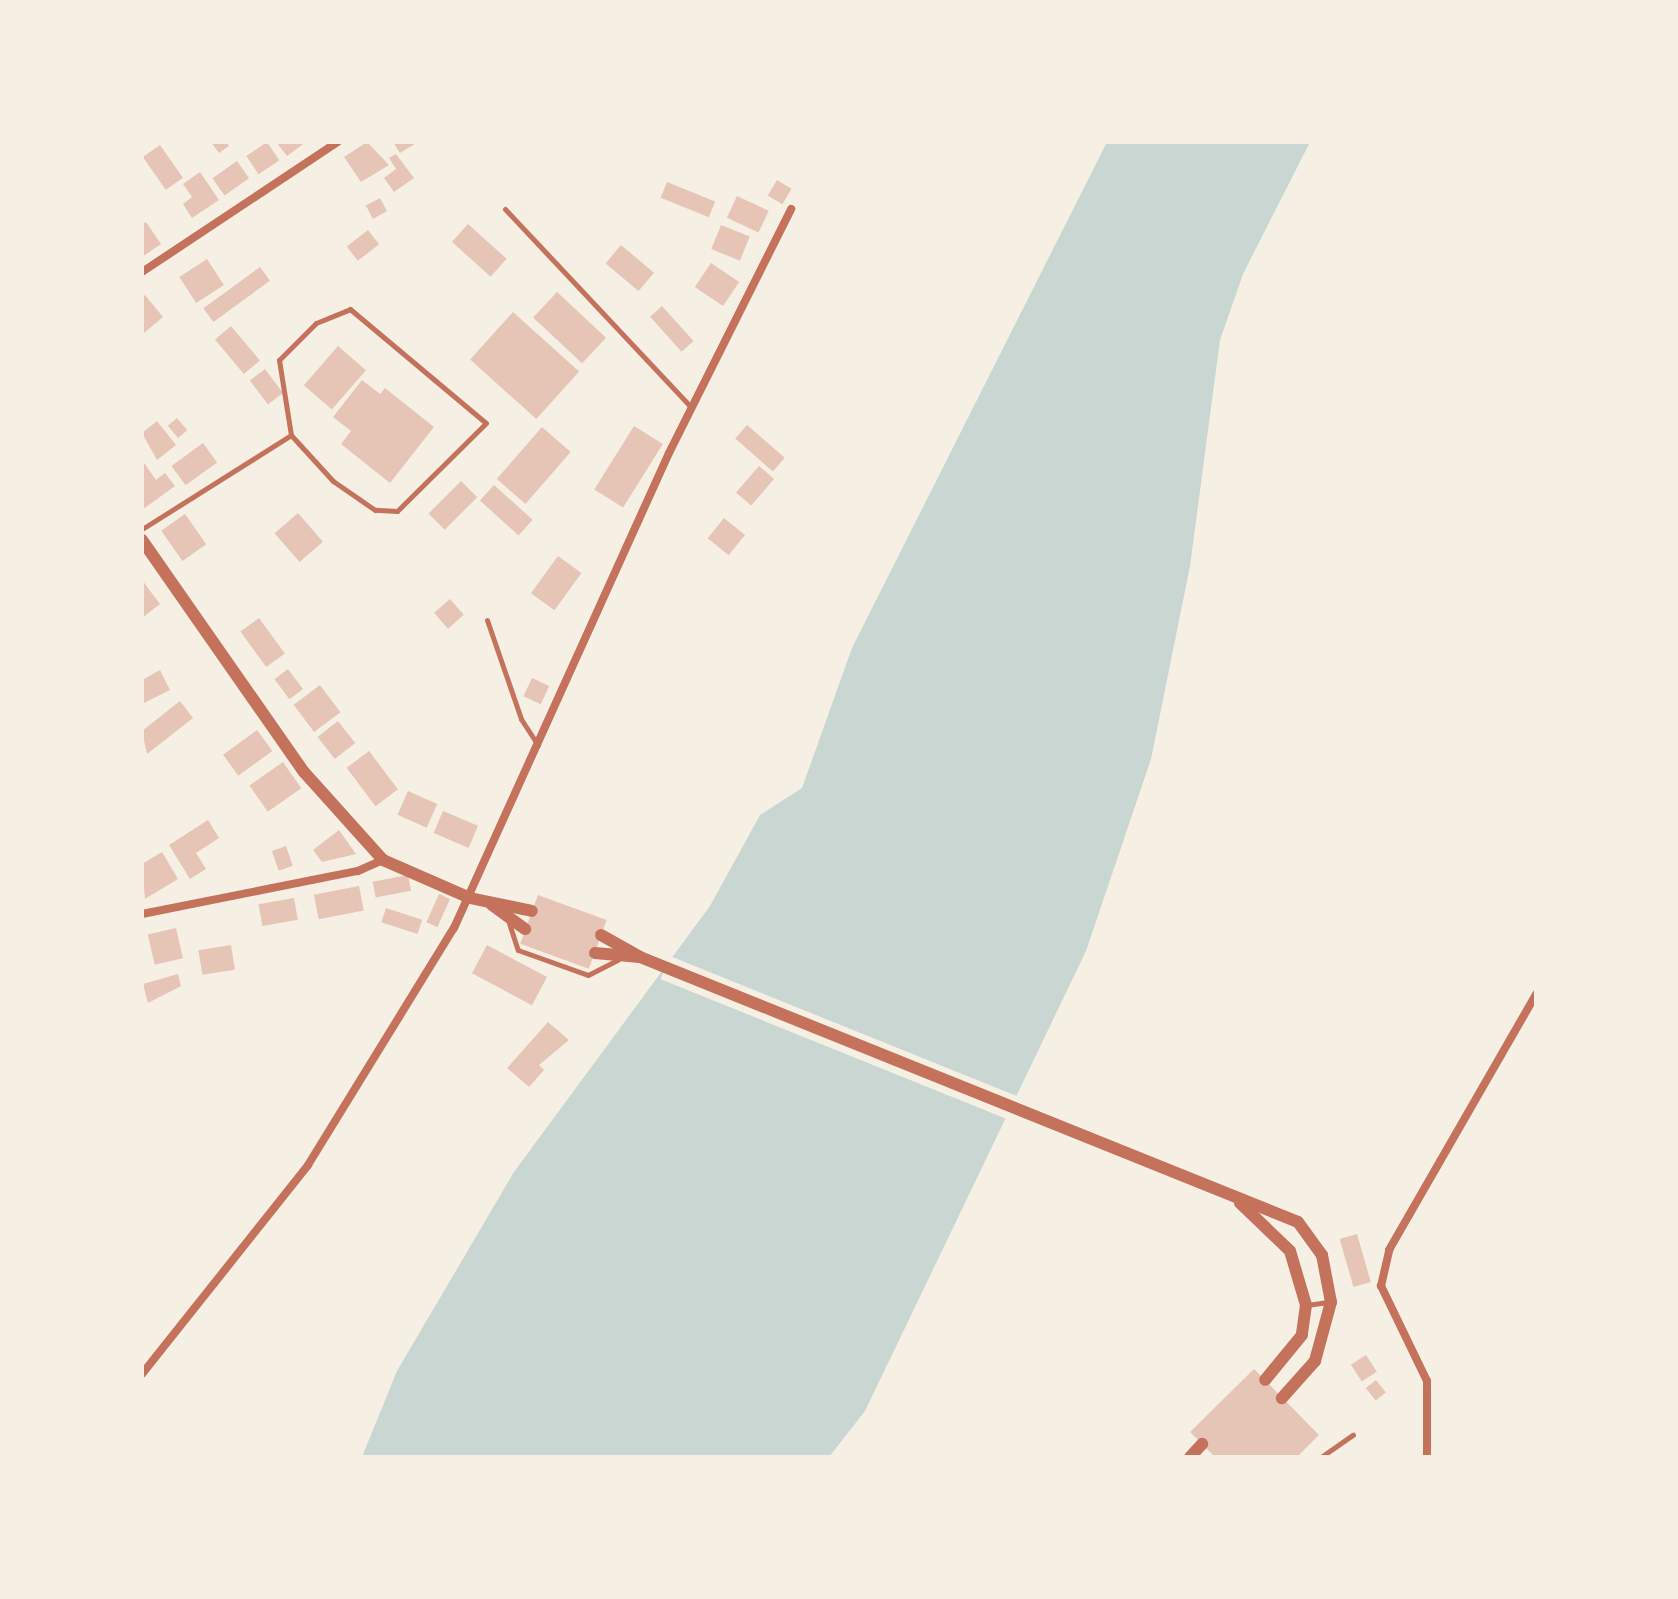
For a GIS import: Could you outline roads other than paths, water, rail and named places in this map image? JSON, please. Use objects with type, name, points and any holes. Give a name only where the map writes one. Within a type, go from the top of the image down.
[{"type":"street","points":[[142,272],[338,142]]},
{"type":"street","points":[[142,1374],[308,1165],[470,898],[691,408],[791,209]]},
{"type":"street","points":[[142,540],[304,772],[383,860],[470,898],[532,911]]},
{"type":"street","points":[[142,914],[358,871],[383,860]]},
{"type":"street","points":[[492,905],[509,923],[525,929]]},
{"type":"street","points":[[601,935],[640,957],[1298,1222],[1322,1255],[1331,1302],[1315,1361],[1282,1398]]},
{"type":"street","points":[[595,953],[617,960],[640,957]]},
{"type":"street","points":[[1427,1457],[1427,1381],[1381,1286],[1389,1250],[1536,994]]},
{"type":"street","points":[[1232,1198],[1290,1251],[1306,1305],[1302,1335],[1265,1380]]},
{"type":"street","points":[[1190,1457],[1202,1444]]},
{"type":"lane","points":[[505,209],[691,408]]},
{"type":"lane","points":[[350,309],[486,423],[397,511],[375,510],[333,481],[291,435],[279,360],[316,323],[350,309]]},
{"type":"lane","points":[[142,529],[291,435]]},
{"type":"lane","points":[[487,620],[521,719],[539,746]]},
{"type":"lane","points":[[509,923],[518,950],[588,975],[617,960]]},
{"type":"lane","points":[[1306,1305],[1331,1302]]},
{"type":"lane","points":[[1321,1457],[1353,1435]]}]
